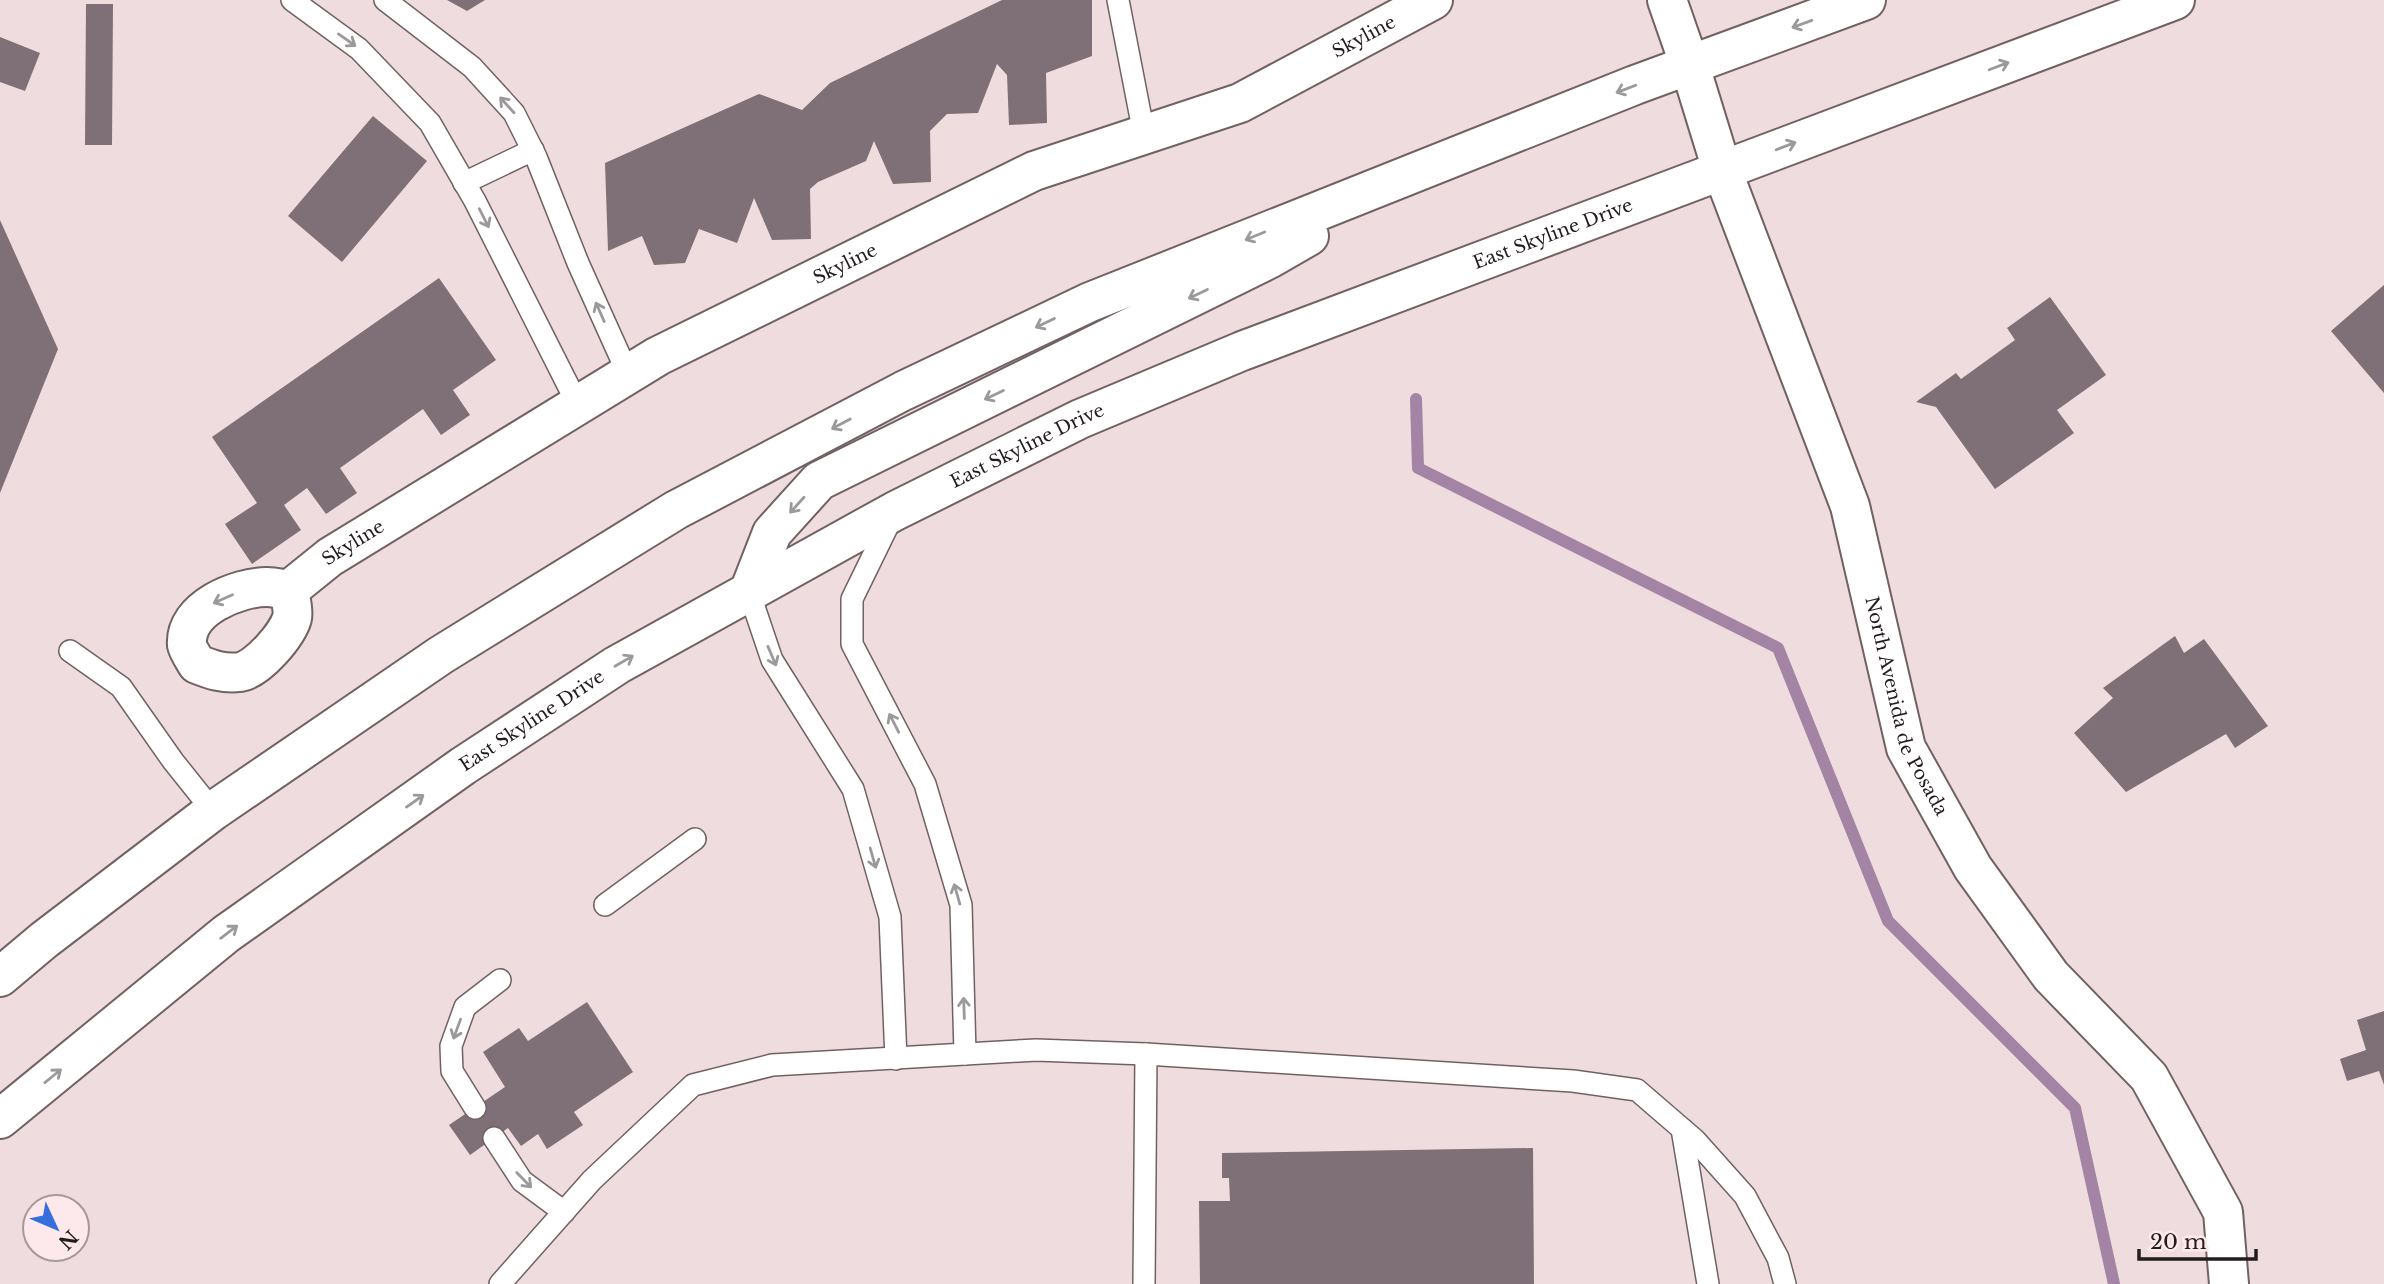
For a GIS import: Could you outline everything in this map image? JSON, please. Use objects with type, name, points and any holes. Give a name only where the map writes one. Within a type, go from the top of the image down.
[{"type":"main road","name":"Skyline","points":[[289,590],[330,557],[658,356],[1034,171],[1240,103],[1433,0]]},
{"type":"main road","name":"North Avenida de Posada","points":[[1667,0],[1722,170],[1850,506],[1906,748],[1973,868],[2051,976],[2149,1077],[2223,1212],[2229,1284]]},
{"type":"main road","points":[[0,977],[44,940],[214,811],[441,655],[676,510],[903,391],[1090,302],[1635,85],[1866,0]]},
{"type":"main road","name":"East Skyline Drive","points":[[0,1119],[226,934],[463,766],[617,665],[895,511],[1080,419],[1242,351],[2175,0]]},
{"type":"main road","points":[[749,592],[772,533],[819,481],[1269,259],[1429,167]]},
{"type":"lane","points":[[292,0],[359,49],[430,123],[464,183],[578,405]]},
{"type":"lane","points":[[385,0],[472,67],[514,113],[533,150],[578,263],[628,374]]},
{"type":"lane","points":[[1118,0],[1144,134]]},
{"type":"lane","points":[[464,183],[533,150]]},
{"type":"lane","points":[[895,511],[852,599],[852,644],[925,784],[961,905],[965,1054]]},
{"type":"lane","points":[[749,592],[772,660],[853,789],[890,917],[896,1059]]},
{"type":"lane","points":[[70,651],[121,687],[173,761],[214,811]]},
{"type":"lane","points":[[605,905],[695,839]]},
{"type":"lane","points":[[475,1108],[452,1071],[451,1046],[465,1007],[500,980]]},
{"type":"lane","points":[[500,1284],[592,1181],[693,1086],[772,1065],[1035,1050],[1146,1054],[1573,1081],[1637,1090],[1695,1140],[1745,1196],[1778,1258],[1785,1284]]},
{"type":"lane","points":[[1144,1284],[1146,1054]]},
{"type":"lane","points":[[1682,1129],[1708,1284]]},
{"type":"lane","points":[[494,1138],[522,1181],[564,1212]]},
{"type":"building","points":[[447,0],[485,0],[467,11]]},
{"type":"building","points":[[1002,0],[1092,0],[1092,56],[1046,73],[1047,123],[1009,125],[1007,75],[997,64],[978,113],[947,114],[930,131],[931,182],[893,184],[874,141],[866,161],[818,182],[810,189],[811,239],[772,240],[754,198],[737,243],[699,229],[685,263],[654,265],[642,236],[608,251],[605,163],[759,94],[802,110],[830,83]]},
{"type":"building","points":[[86,4],[113,4],[112,145],[85,145]]},
{"type":"building","points":[[0,37],[40,53],[25,91],[0,82]]},
{"type":"building","points":[[373,116],[427,161],[342,262],[288,216]]},
{"type":"building","points":[[0,220],[58,349],[0,493]]},
{"type":"building","points":[[439,278],[496,360],[453,390],[470,415],[441,435],[423,409],[340,468],[357,493],[326,514],[307,488],[284,505],[301,530],[252,564],[225,524],[257,503],[212,437]]},
{"type":"building","points":[[2384,285],[2384,393],[2331,331]]},
{"type":"building","points":[[2050,297],[2106,375],[2057,410],[2074,433],[1995,489],[1936,407],[1916,402],[1956,373],[1961,379],[2015,340],[2007,328]]},
{"type":"building","points":[[2175,636],[2184,653],[2204,639],[2268,726],[2235,748],[2226,734],[2126,792],[2074,733],[2113,698],[2103,688]]},
{"type":"building","points":[[587,1002],[633,1072],[574,1112],[583,1125],[547,1149],[538,1134],[521,1146],[508,1128],[470,1155],[449,1125],[505,1087],[483,1052],[519,1028],[528,1041]]},
{"type":"building","points":[[2384,1011],[2384,1085],[2379,1071],[2347,1081],[2340,1059],[2366,1050],[2357,1020]]},
{"type":"building","points":[[1533,1148],[1534,1284],[1200,1284],[1199,1201],[1230,1201],[1229,1178],[1222,1178],[1222,1153]]},
{"type":"waterway","points":[[1416,399],[1418,468],[1778,648],[1888,921],[2075,1108],[2114,1284]]}]
